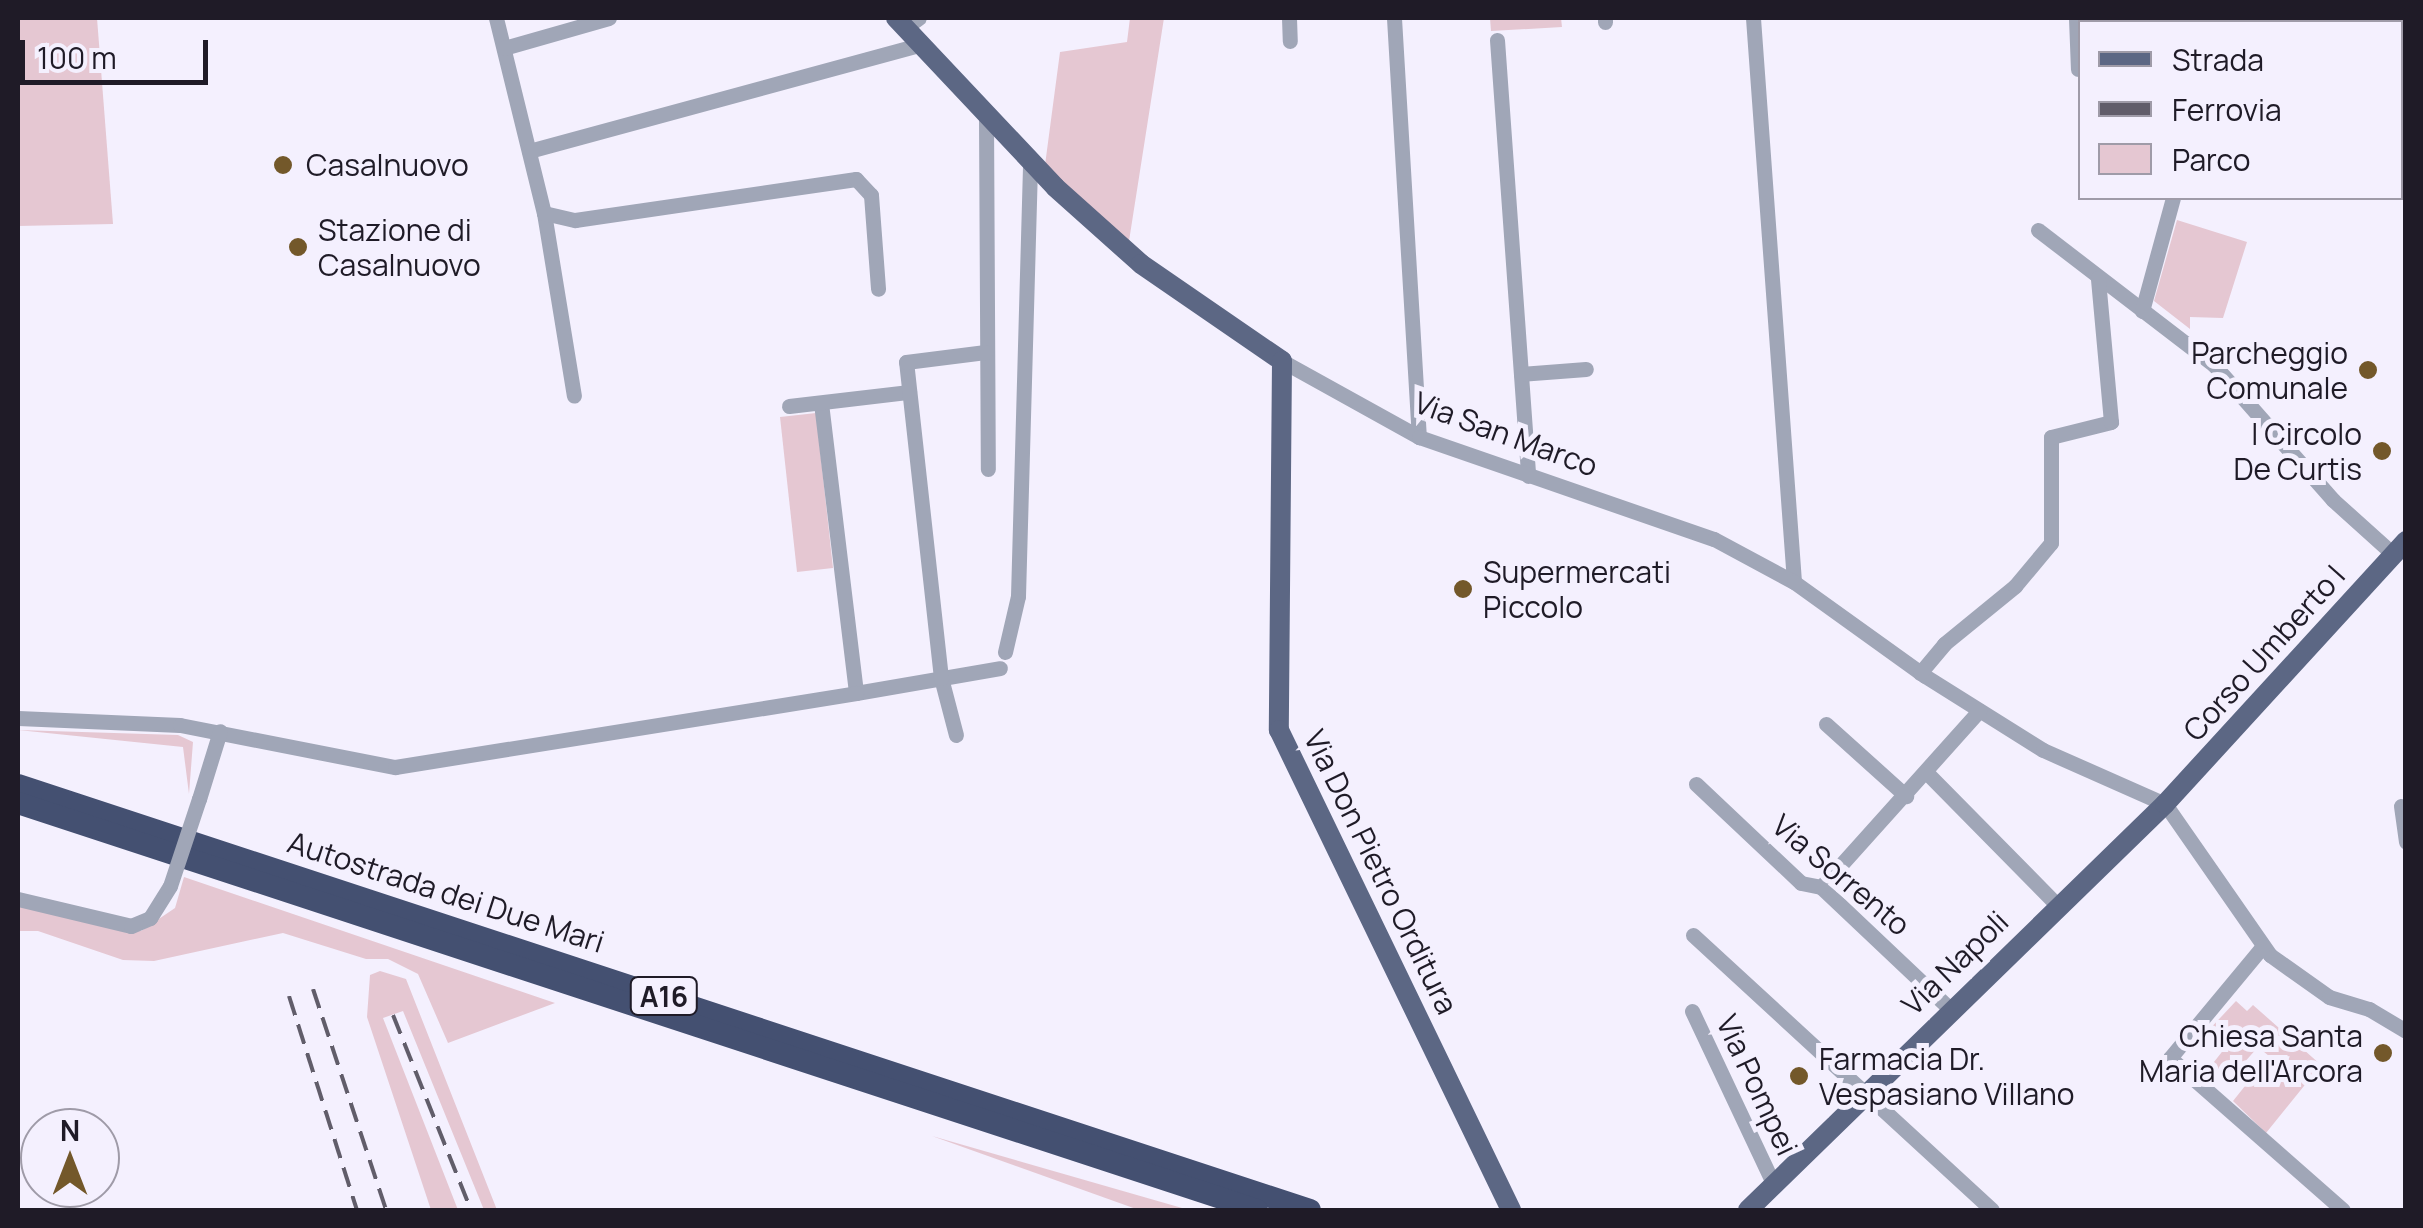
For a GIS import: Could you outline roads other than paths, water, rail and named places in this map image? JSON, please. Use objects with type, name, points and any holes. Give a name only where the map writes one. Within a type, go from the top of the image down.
[{"type":"highway","name":"Autostrada dei Due Mari","points":[[18,785],[1310,1210]]},
{"type":"highway","name":"Autostrada dei Due Mari","points":[[18,802],[1256,1210]]},
{"type":"main road","name":"Via San Marco","points":[[907,21],[919,45],[986,117],[1141,264],[1282,361]]},
{"type":"main road","name":"Via Don Pietro Orditura","points":[[1282,361],[1279,730],[1512,1210]]},
{"type":"main road","name":"Corso Umberto I","points":[[2165,804],[2400,548]]},
{"type":"main road","name":"Via Napoli","points":[[1748,1210],[1950,1009],[2165,804]]},
{"type":"street","points":[[496,18],[544,213],[574,396]]},
{"type":"street","points":[[504,48],[609,18]]},
{"type":"street","points":[[1289,18],[1290,40]]},
{"type":"street","points":[[1394,18],[1419,437]]},
{"type":"street","points":[[1754,18],[1794,582]]},
{"type":"street","points":[[2076,18],[2078,69]]},
{"type":"street","points":[[1497,40],[1528,476]]},
{"type":"street","points":[[529,151],[919,45]]},
{"type":"street","points":[[986,117],[988,469]]},
{"type":"street","points":[[18,718],[220,730],[412,766],[941,678],[1002,660],[1018,596],[1030,161]]},
{"type":"street","points":[[544,213],[575,220],[856,179],[870,195],[878,289]]},
{"type":"street","points":[[2142,311],[2172,200]]},
{"type":"street","points":[[2038,230],[2214,366],[2333,500],[2400,548]]},
{"type":"street","points":[[1920,673],[1944,644],[2014,586],[2051,543],[2052,437],[2111,422],[2098,278]]},
{"type":"street","points":[[956,734],[941,678],[906,362],[985,352]]},
{"type":"street","name":"Via San Marco","points":[[1282,361],[1419,437],[1714,539],[1794,582],[1920,673],[2044,750],[2165,804]]},
{"type":"street","points":[[1521,374],[1586,369]]},
{"type":"street","points":[[789,406],[909,392]]},
{"type":"street","points":[[821,403],[856,693]]},
{"type":"street","points":[[1821,887],[1928,773],[1978,711]]},
{"type":"street","points":[[1826,724],[1906,796]]},
{"type":"street","points":[[18,899],[131,926],[150,918],[170,886],[220,730]]},
{"type":"street","points":[[1928,773],[2058,906]]},
{"type":"street","name":"Via Sorrento","points":[[1696,784],[1801,883],[1821,887],[1950,1009]]},
{"type":"street","points":[[2165,804],[2264,946],[2298,979],[2406,1032]]},
{"type":"street","points":[[2401,806],[2406,842]]},
{"type":"street","points":[[1693,935],[1863,1096],[1992,1210]]},
{"type":"street","points":[[2264,946],[2170,1058],[2343,1210]]},
{"type":"street","name":"Via Pompei","points":[[1692,1010],[1773,1184]]},
{"type":"railway","points":[[313,989],[386,1210]]},
{"type":"railway","points":[[289,996],[357,1210]]},
{"type":"railway","points":[[393,1015],[471,1210]]},
{"type":"place","name":"Casalnuovo","points":[[283,165]]},
{"type":"place","name":"Stazione di Casalnuovo","points":[[298,247]]},
{"type":"place","name":"Parcheggio Comunale","points":[[2368,370]]},
{"type":"place","name":"I Circolo De Curtis","points":[[2382,451]]},
{"type":"place","name":"Supermercati Piccolo","points":[[1463,589]]},
{"type":"place","name":"Chiesa Santa Maria dell'Arcora","points":[[2383,1053]]},
{"type":"place","name":"Farmacia Dr. Vespasiano Villano","points":[[1799,1076]]}]
